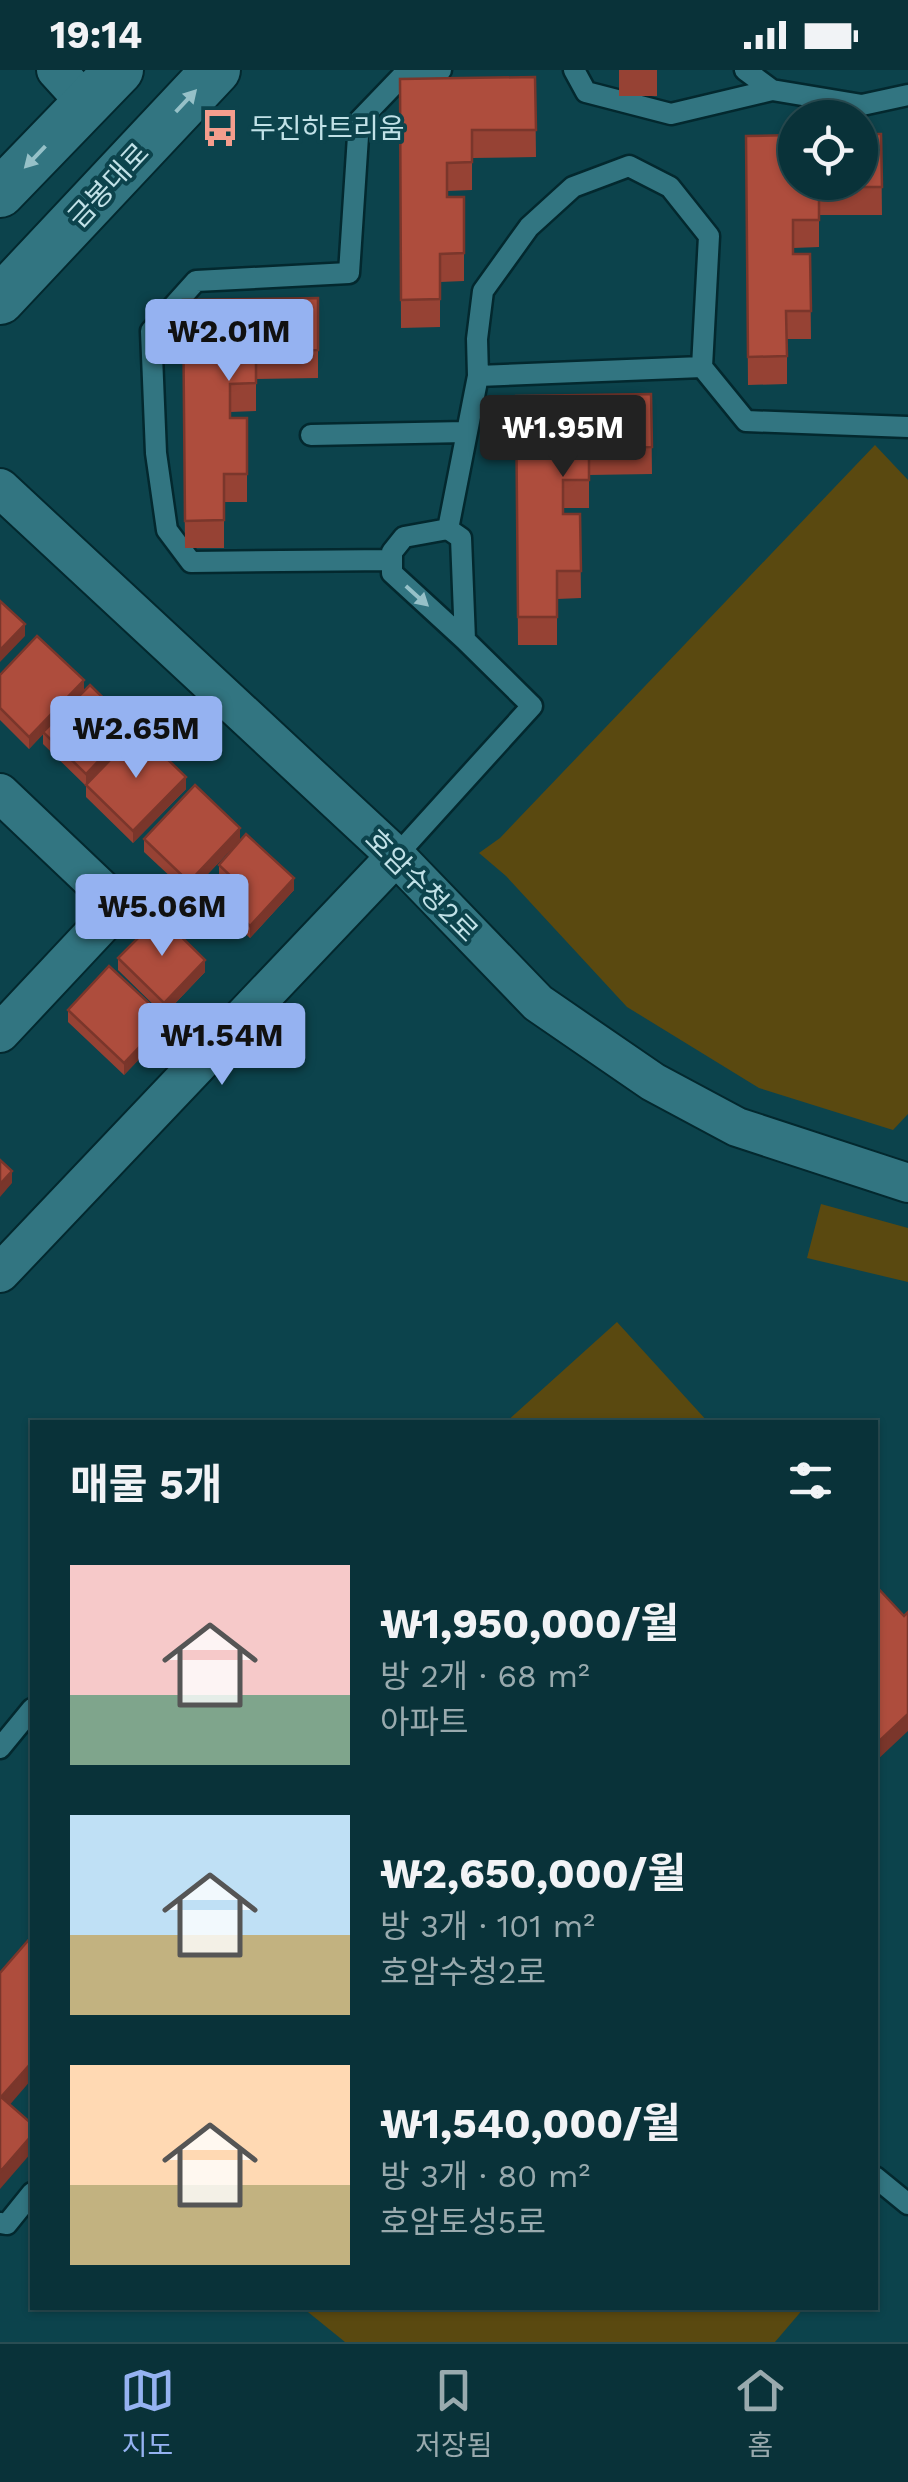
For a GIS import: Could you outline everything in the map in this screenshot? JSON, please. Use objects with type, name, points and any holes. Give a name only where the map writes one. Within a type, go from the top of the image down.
[{"type":"street","points":[[0,194],[72,87],[119,70]]},
{"type":"street","name":"금봉대로","points":[[0,300],[216,70]]},
{"type":"street","name":"호암수청2로","points":[[0,488],[396,856],[538,1003],[654,1082],[737,1127],[908,1183]]},
{"type":"street","points":[[0,794],[119,906],[0,1033]]},
{"type":"street","points":[[0,1273],[396,856]]},
{"type":"lane","points":[[392,560],[190,562],[167,530],[156,453],[151,331],[196,281],[349,273],[359,121],[406,72],[442,70]]},
{"type":"lane","points":[[574,70],[586,92],[672,114],[772,90],[862,105],[908,96]]},
{"type":"lane","points":[[745,70],[772,90]]},
{"type":"lane","points":[[448,529],[478,376],[477,339],[483,291],[530,226],[572,187],[629,166],[670,188],[709,236],[702,366],[746,421],[908,426]]},
{"type":"lane","points":[[478,376],[702,366]]},
{"type":"lane","points":[[311,435],[466,432]]},
{"type":"lane","points":[[396,856],[532,706],[392,573],[392,552],[404,536],[448,529],[460,538],[465,640]]},
{"type":"lane","points":[[0,1748],[30,1712]]},
{"type":"lane","points":[[878,2179],[908,2204]]},
{"type":"lane","points":[[0,2223],[6,2224],[30,2195]]},
{"type":"shaded area","points":[[875,445],[908,480],[908,1114],[893,1130],[759,1088],[627,1007],[506,876],[479,853],[500,838]]},
{"type":"shaded area","points":[[821,1204],[908,1228],[908,1282],[807,1258]]},
{"type":"shaded area","points":[[617,1322],[706,1420],[508,1420]]},
{"type":"shaded area","points":[[305,2310],[802,2310],[775,2342],[345,2342]]},
{"type":"building","points":[[535,77],[536,130],[472,130],[472,162],[447,163],[447,197],[464,197],[464,253],[440,254],[440,299],[401,300],[400,79]]},
{"type":"building","points":[[878,134],[881,134],[882,187],[878,187]]},
{"type":"building","points":[[778,135],[778,200],[819,200],[819,220],[793,220],[793,254],[810,254],[811,311],[786,311],[787,356],[748,357],[746,136]]},
{"type":"building","points":[[318,298],[318,350],[256,351],[256,383],[230,384],[230,418],[247,418],[247,474],[224,474],[224,520],[185,521],[183,300]]},
{"type":"building","points":[[651,394],[652,447],[589,448],[589,480],[563,480],[563,514],[580,514],[581,571],[557,571],[557,617],[518,617],[516,396]]},
{"type":"building","points":[[0,601],[25,624],[0,650]]},
{"type":"building","points":[[37,636],[84,680],[29,737],[0,708],[0,675]]},
{"type":"building","points":[[90,685],[132,726],[86,774],[43,732]]},
{"type":"building","points":[[138,731],[186,777],[133,831],[86,785]]},
{"type":"building","points":[[195,785],[240,828],[189,882],[144,839]]},
{"type":"building","points":[[246,834],[294,878],[250,926],[220,897],[236,881],[219,865]]},
{"type":"building","points":[[160,916],[205,960],[164,1003],[118,958]]},
{"type":"building","points":[[109,966],[166,1019],[124,1063],[68,1010]]},
{"type":"building","points":[[0,1160],[12,1171],[0,1184]]},
{"type":"building","points":[[878,1588],[904,1616],[908,1612],[908,1714],[878,1742]]},
{"type":"building","points":[[30,1938],[30,2064],[1,2097],[30,2122],[30,2137],[0,2172],[0,1973]]},
{"type":"place","name":"두진하트리움","points":[[220,128]]}]
